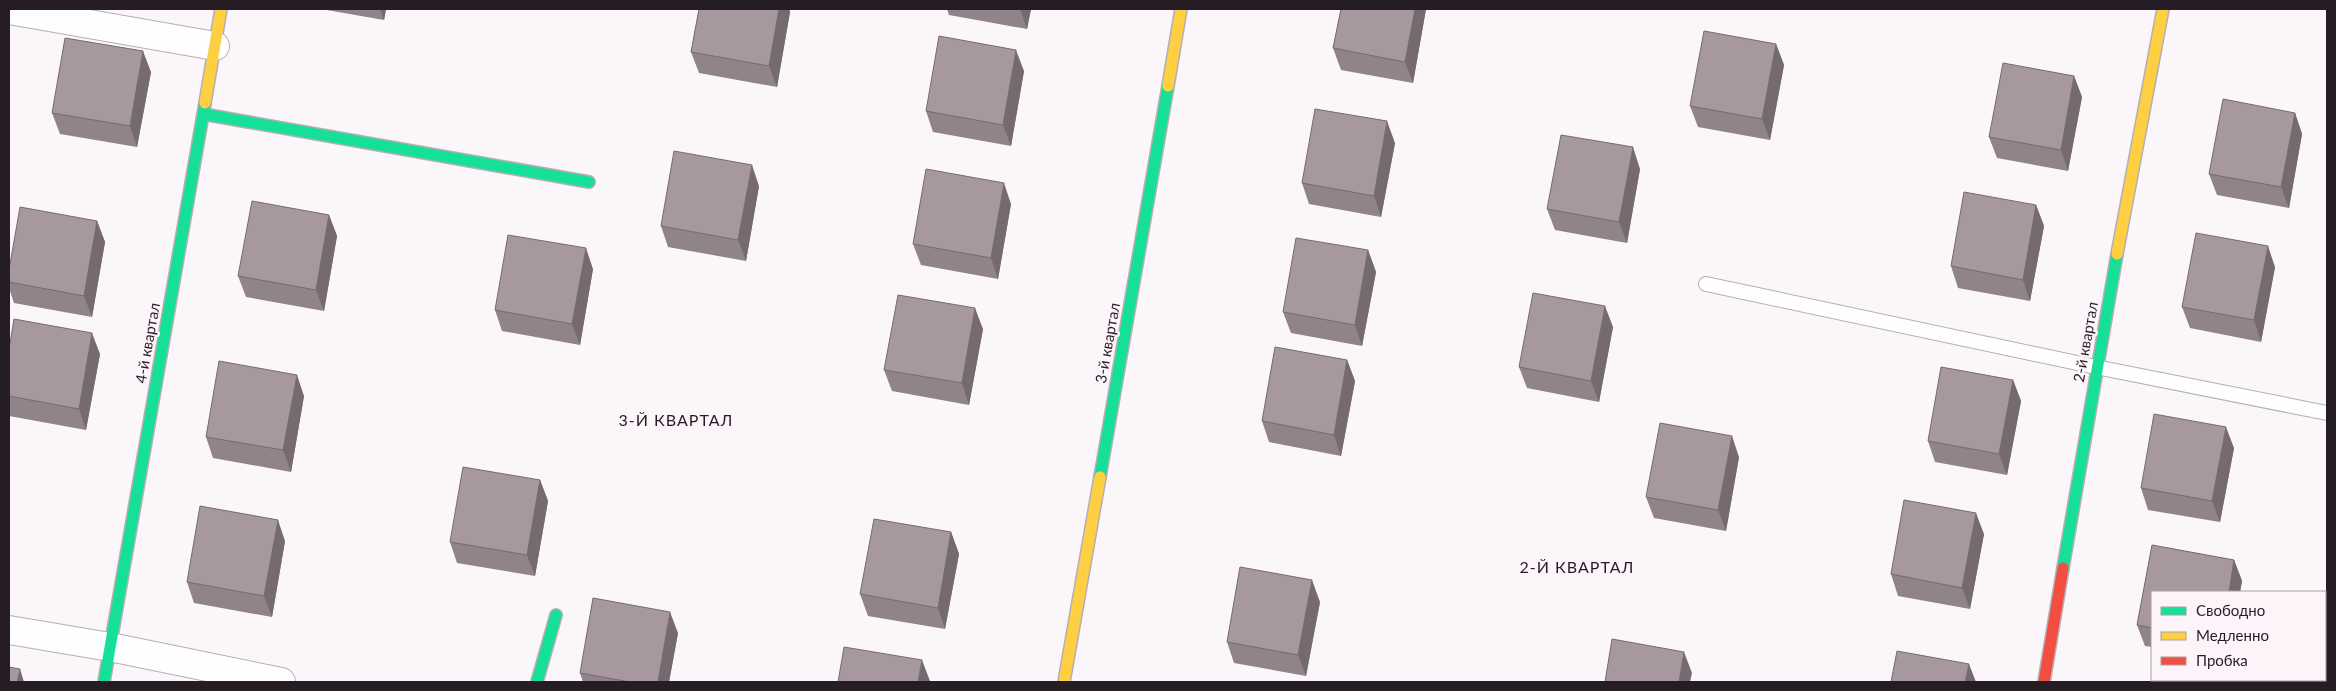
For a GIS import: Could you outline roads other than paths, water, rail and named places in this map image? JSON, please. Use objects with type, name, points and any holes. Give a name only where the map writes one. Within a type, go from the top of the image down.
[{"type":"street","name":"4-й квартал","points":[[104,682],[221,9]]},
{"type":"street","name":"3-й квартал","points":[[1064,682],[1181,9]]},
{"type":"street","name":"2-й квартал","points":[[2044,682],[2096,367],[2163,9]]},
{"type":"street","points":[[9,10],[215,46]]},
{"type":"street","points":[[203,114],[589,182]]},
{"type":"street","points":[[538,682],[556,615]]},
{"type":"street","points":[[9,630],[110,647],[282,682]]},
{"type":"lane","points":[[1706,284],[2096,367],[2327,413]]},
{"type":"district","name":"3-Й КВАРТАЛ","points":[[676,420]]},
{"type":"district","name":"2-Й КВАРТАЛ","points":[[1577,567]]}]
